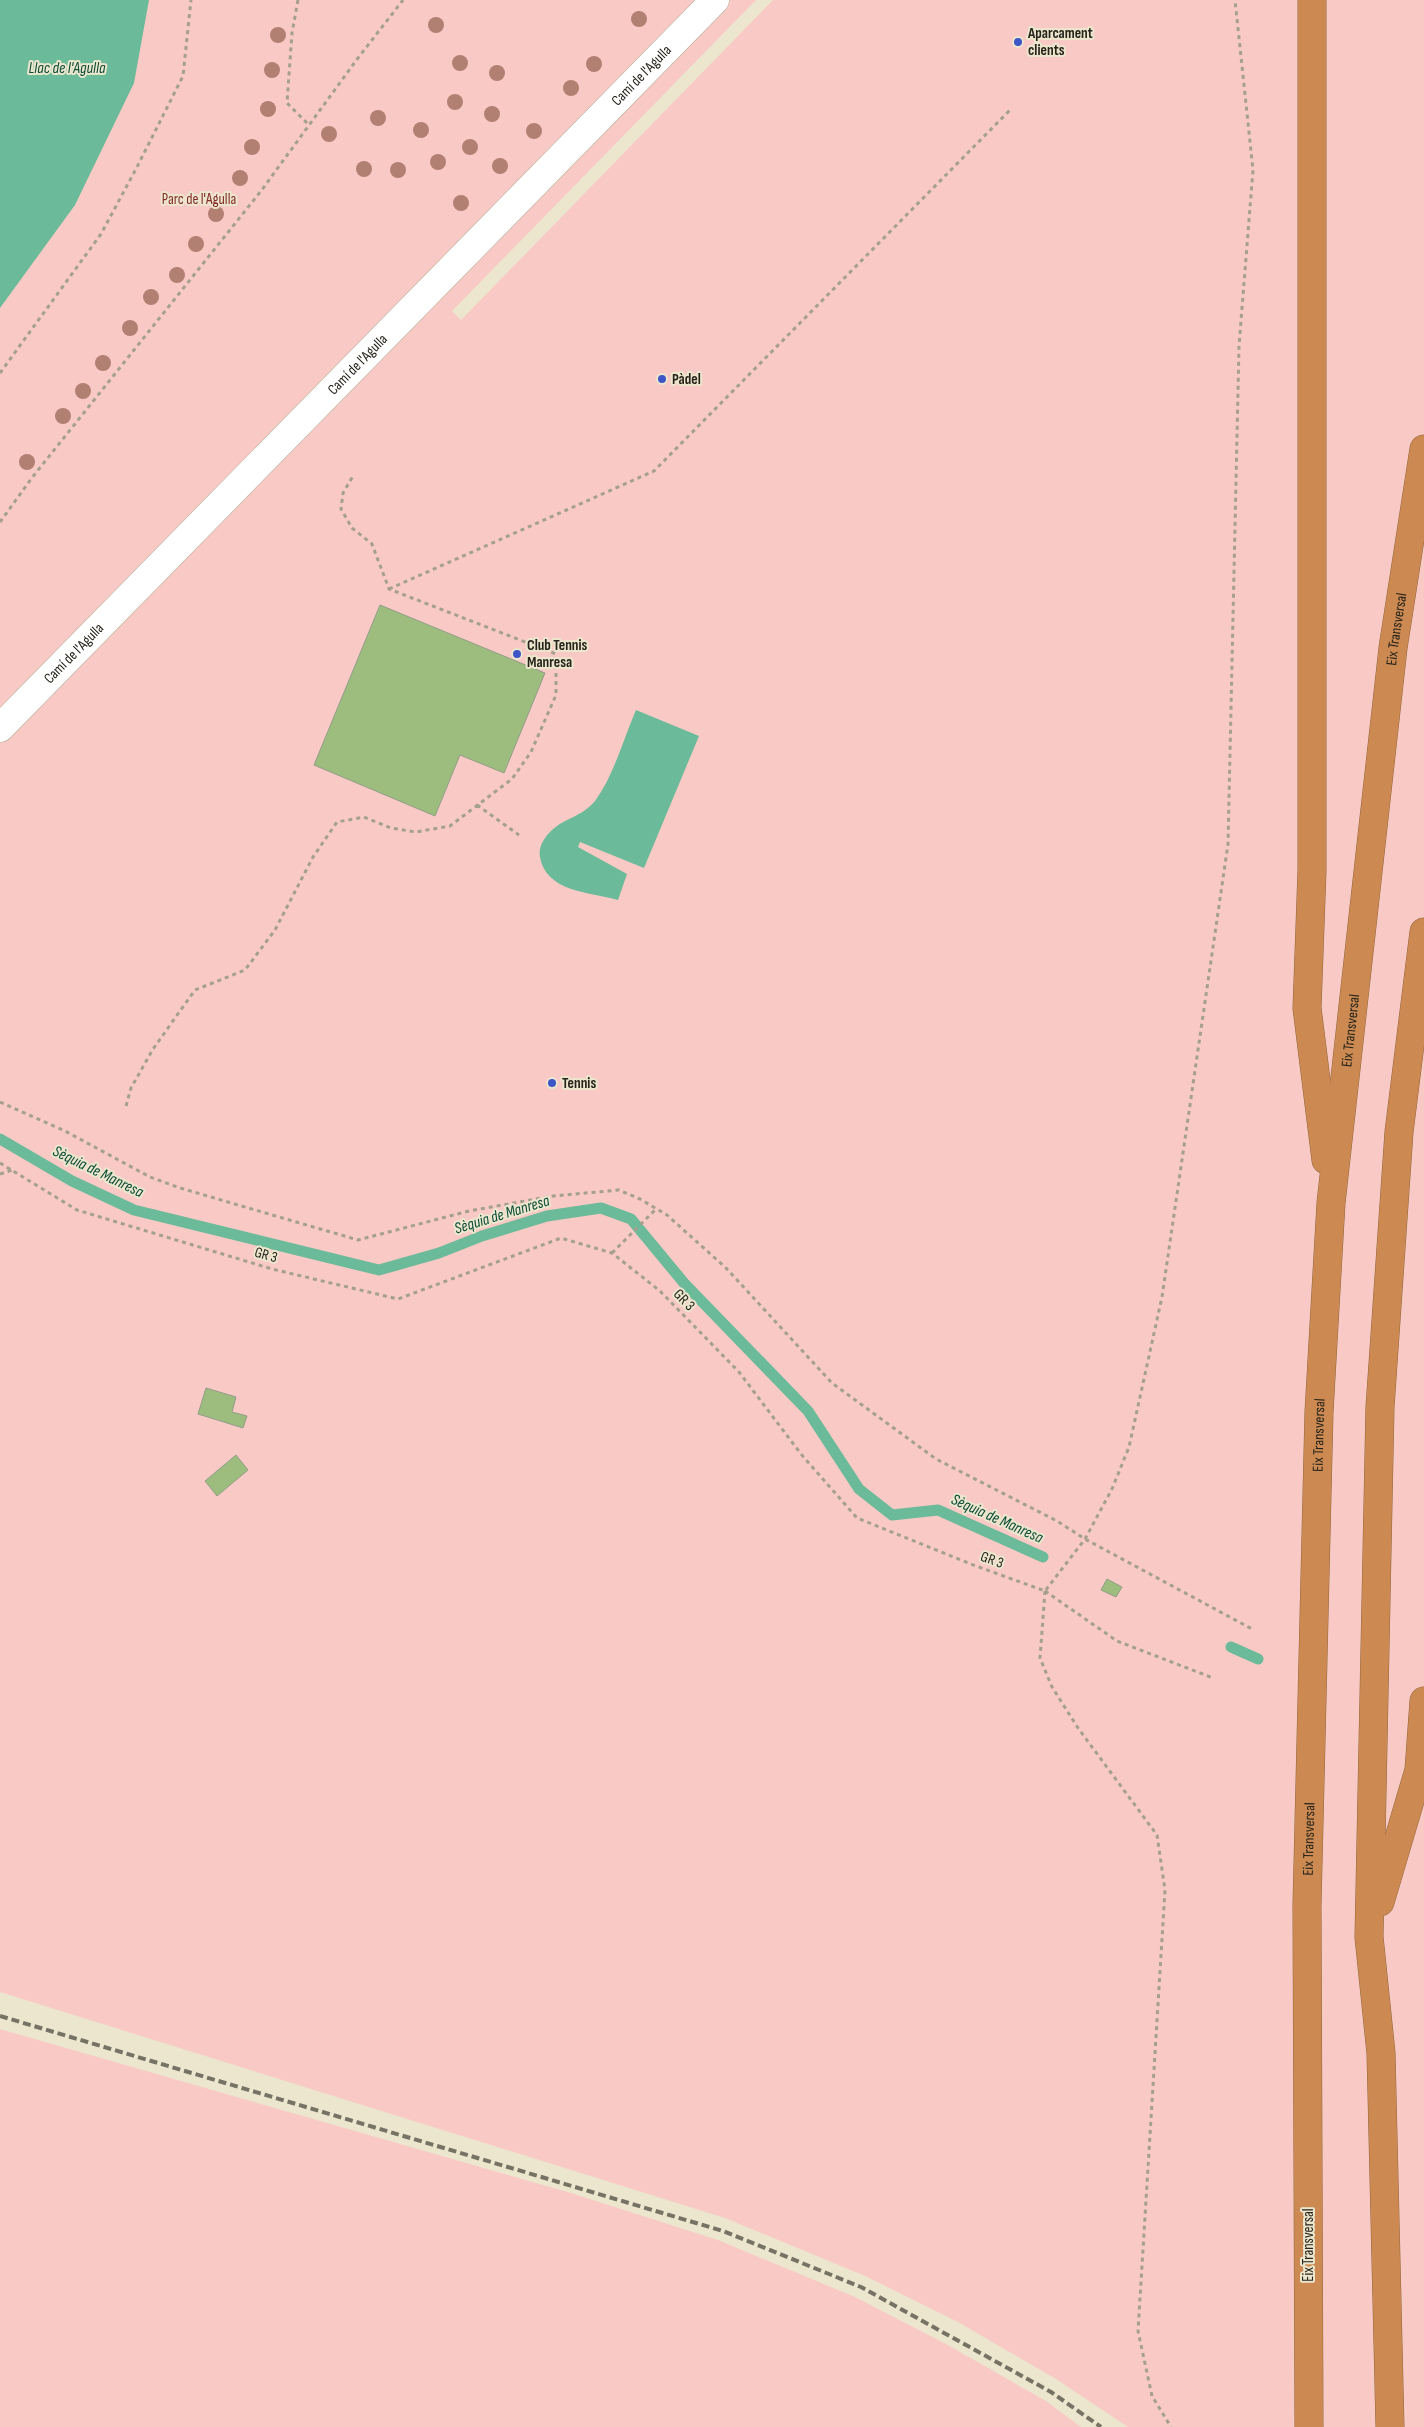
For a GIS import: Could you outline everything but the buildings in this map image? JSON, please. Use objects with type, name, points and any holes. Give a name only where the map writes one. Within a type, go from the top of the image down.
[{"type":"highway","points":[[1312,0],[1312,871],[1307,1008],[1331,1203]]},
{"type":"highway","name":"Eix Transversal","points":[[1308,2427],[1307,1905],[1319,1412],[1331,1203],[1393,648],[1424,449]]},
{"type":"highway","points":[[1390,2427],[1382,2053],[1370,1938],[1380,1406],[1399,1132],[1424,932]]},
{"type":"highway","points":[[1370,1938],[1419,1770],[1424,1701]]},
{"type":"street","name":"Camí de l'Agulla","points":[[0,728],[715,0]]},
{"type":"path","points":[[0,373],[101,234],[137,168],[183,76],[191,0]]},
{"type":"path","points":[[298,0],[292,33],[287,103],[309,125]]},
{"type":"path","points":[[0,522],[31,479],[261,192],[403,0]]},
{"type":"path","points":[[1171,2427],[1152,2396],[1138,2331],[1165,1890],[1157,1835],[1078,1728],[1052,1687],[1040,1658],[1045,1590],[1085,1539],[1112,1489],[1129,1447],[1162,1297],[1228,844],[1239,346],[1253,170],[1235,0]]},
{"type":"path","points":[[389,589],[654,471],[1011,109]]},
{"type":"path","points":[[126,1106],[131,1088],[153,1049],[195,990],[245,970],[275,930],[313,857],[338,822],[364,817],[391,828],[416,832],[450,826],[512,779],[531,752],[556,695],[556,654],[389,589],[372,544],[352,528],[341,509],[343,493],[353,476]]},
{"type":"path","points":[[477,805],[519,835]]},
{"type":"path","points":[[0,1102],[65,1131],[150,1176],[180,1188],[358,1240],[469,1211],[562,1195],[619,1190],[667,1216],[726,1268],[832,1383],[936,1459],[1057,1521],[1085,1539],[1252,1630]]},
{"type":"path","name":"GR 3","points":[[0,1163],[77,1210],[272,1269],[398,1299],[561,1238],[612,1253],[660,1291],[739,1372],[801,1454],[857,1518],[976,1566],[1045,1590],[1117,1641],[1213,1678]]},
{"type":"path","points":[[0,1174],[12,1170]]},
{"type":"path","points":[[612,1253],[656,1209]]},
{"type":"green space","name":"Parc de l'Agulla","points":[[0,0],[756,0],[452,311],[461,320],[773,0],[1424,0],[1424,2427],[1128,2427],[1056,2379],[958,2322],[865,2276],[725,2218],[0,1992]]},
{"type":"green space","points":[[0,2029],[571,2193],[718,2240],[855,2297],[946,2344],[1046,2401],[1081,2427],[0,2427]]},
{"type":"water","name":"Llac de l'Agulla","points":[[0,0],[149,0],[134,83],[75,205],[0,308]]},
{"type":"water","points":[[636,710],[699,736],[644,868],[580,842],[578,847],[627,874],[618,900],[570,889],[560,884],[544,869],[540,850],[544,840],[551,831],[584,811],[602,791],[613,769]]},
{"type":"waterway","name":"Sèquia de Manresa","points":[[0,1139],[72,1181],[134,1210],[379,1270],[439,1253],[482,1236],[547,1216],[601,1208],[631,1219],[684,1283],[808,1411],[859,1489],[892,1515],[938,1510],[1043,1557]]},
{"type":"waterway","name":"Sèquia de Manresa","points":[[1231,1647],[1258,1659]]},
{"type":"railway","points":[[0,2016],[723,2231],[861,2287],[1051,2392],[1101,2427]]},
{"type":"place","name":"Aparcament clients","points":[[1018,42]]},
{"type":"place","name":"Pàdel","points":[[662,379]]},
{"type":"place","name":"Club Tennis Manresa","points":[[517,654]]},
{"type":"place","name":"Tennis","points":[[552,1083]]}]
